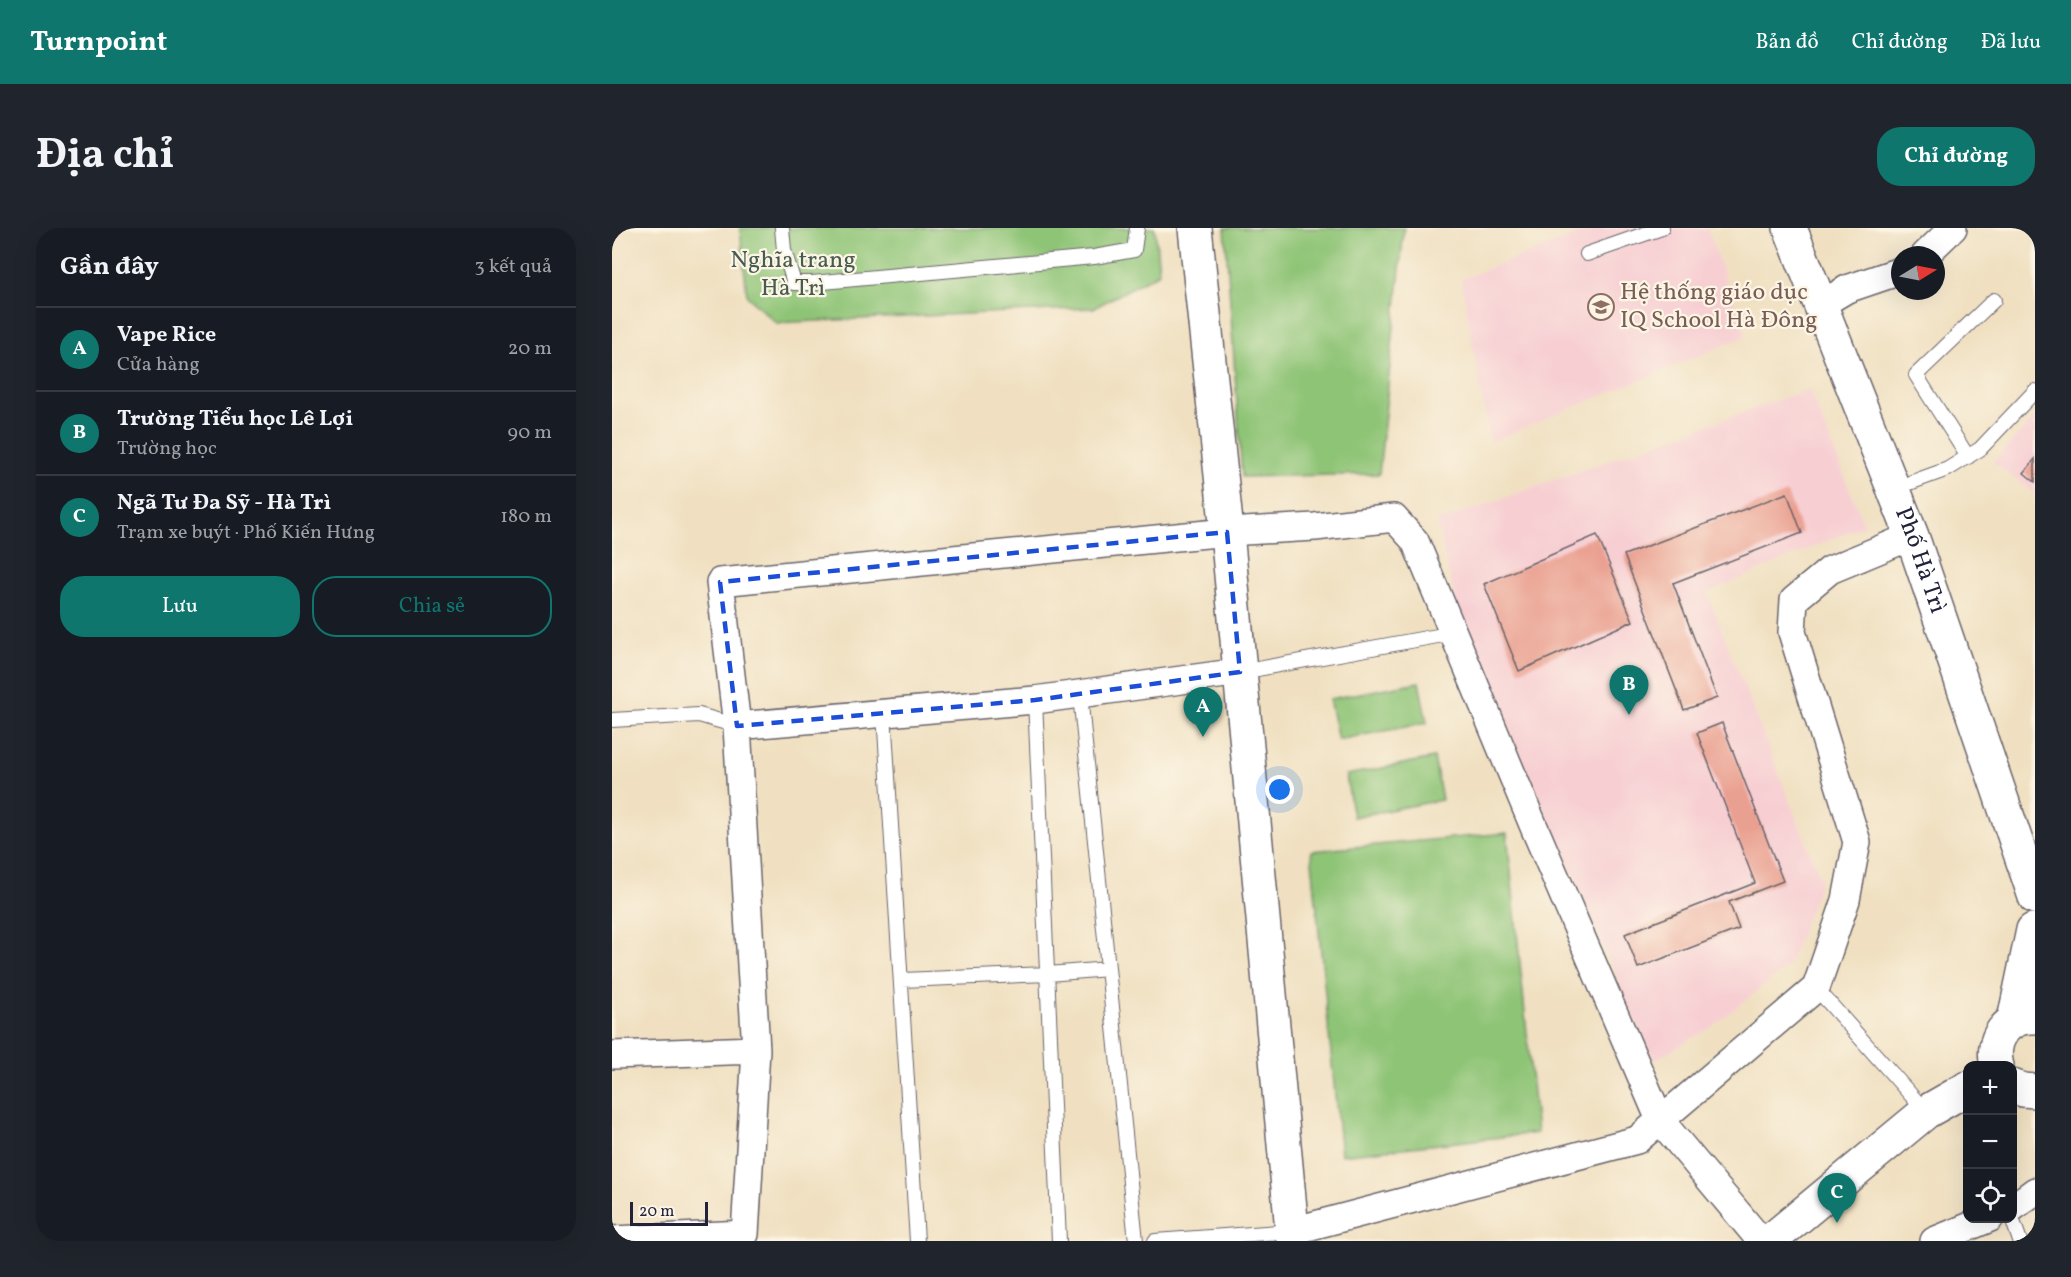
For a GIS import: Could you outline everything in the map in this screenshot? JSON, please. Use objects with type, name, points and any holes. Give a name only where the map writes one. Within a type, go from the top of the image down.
[{"type":"street","points":[[1195,228],[1227,532],[1292,1236],[1637,1140],[1816,988],[1846,900],[1857,842],[1792,632],[1794,600],[1830,570],[1912,536]]},
{"type":"street","name":"Phố Hà Trì","points":[[1790,228],[1912,536],[2035,897]]},
{"type":"street","points":[[1934,246],[1953,228]]},
{"type":"street","points":[[1820,305],[1847,290],[1891,274]]},
{"type":"street","points":[[612,1240],[745,1233],[756,1050],[737,726],[720,582],[1227,532],[1315,527],[1395,518],[1415,541],[1541,824],[1660,1120],[1761,1241]]},
{"type":"street","points":[[737,726],[1035,700],[1240,672]]},
{"type":"street","points":[[1997,1061],[1995,1046],[2000,1034],[2024,1018],[2034,921]]},
{"type":"street","points":[[612,1055],[756,1050]]},
{"type":"street","points":[[2017,1087],[2035,1091]]},
{"type":"street","points":[[1770,1241],[1926,1112],[1963,1091]]},
{"type":"street","points":[[2017,1205],[2035,1191]]},
{"type":"street","points":[[1934,1241],[1978,1223]]},
{"type":"lane","points":[[782,228],[784,250],[794,283],[812,283],[1094,257],[1134,250],[1137,228]]},
{"type":"lane","points":[[1587,254],[1662,228]]},
{"type":"lane","points":[[1968,457],[1916,375],[1994,300]]},
{"type":"lane","points":[[1893,489],[1948,469],[1980,449],[2035,391]]},
{"type":"lane","points":[[1240,672],[1454,633]]},
{"type":"lane","points":[[1080,695],[1136,1241]]},
{"type":"lane","points":[[1035,700],[1059,1241]]},
{"type":"lane","points":[[884,713],[917,1241]]},
{"type":"lane","points":[[612,720],[699,715],[737,726]]},
{"type":"lane","points":[[902,980],[1108,969]]},
{"type":"lane","points":[[1816,988],[1926,1112]]},
{"type":"lane","points":[[2014,1223],[2020,1241]]},
{"type":"lane","points":[[1155,1241],[1292,1236]]},
{"type":"highlighted area","points":[[1227,532],[1240,672],[1035,700],[737,726],[720,582]]},
{"type":"shaded area","name":"Hệ thống giáo dục IQ School Hà Đông","points":[[1596,228],[1707,228],[1746,336],[1490,442],[1461,279]]},
{"type":"shaded area","points":[[1809,389],[1864,525],[1707,593],[1821,880],[1788,966],[1712,1027],[1653,1061],[1457,609],[1437,522]]},
{"type":"shaded area","points":[[2035,417],[2035,494],[1993,462]]},
{"type":"green space","name":"Nghĩa trang Hà Trì","points":[[740,228],[1155,228],[1159,273],[1094,308],[776,323],[747,296]]},
{"type":"green space","points":[[1225,228],[1404,228],[1379,474],[1242,477]]},
{"type":"green space","points":[[1419,682],[1427,723],[1338,740],[1329,699]]},
{"type":"green space","points":[[1434,758],[1442,800],[1353,817],[1346,775]]},
{"type":"green space","points":[[1507,833],[1537,1133],[1341,1155],[1311,851]]},
{"type":"building","points":[[2035,459],[2035,482],[2024,473]]},
{"type":"building","points":[[1787,493],[1802,533],[1673,583],[1717,698],[1684,710],[1624,555]]},
{"type":"building","points":[[1597,535],[1633,621],[1519,671],[1484,584]]},
{"type":"building","points":[[1722,723],[1783,881],[1729,902],[1739,929],[1638,968],[1625,934],[1755,883],[1697,733]]},
{"type":"place","name":"Hệ thống giáo dục IQ School Hà Đông","points":[[1601,307]]},
{"type":"place","name":"Trường Tiểu học Lê Lợi","points":[[1629,715]]},
{"type":"place","name":"Vape Rice","points":[[1203,737]]},
{"type":"place","name":"Ngã Tư Đa Sỹ - Hà Trì","points":[[1837,1223]]}]
